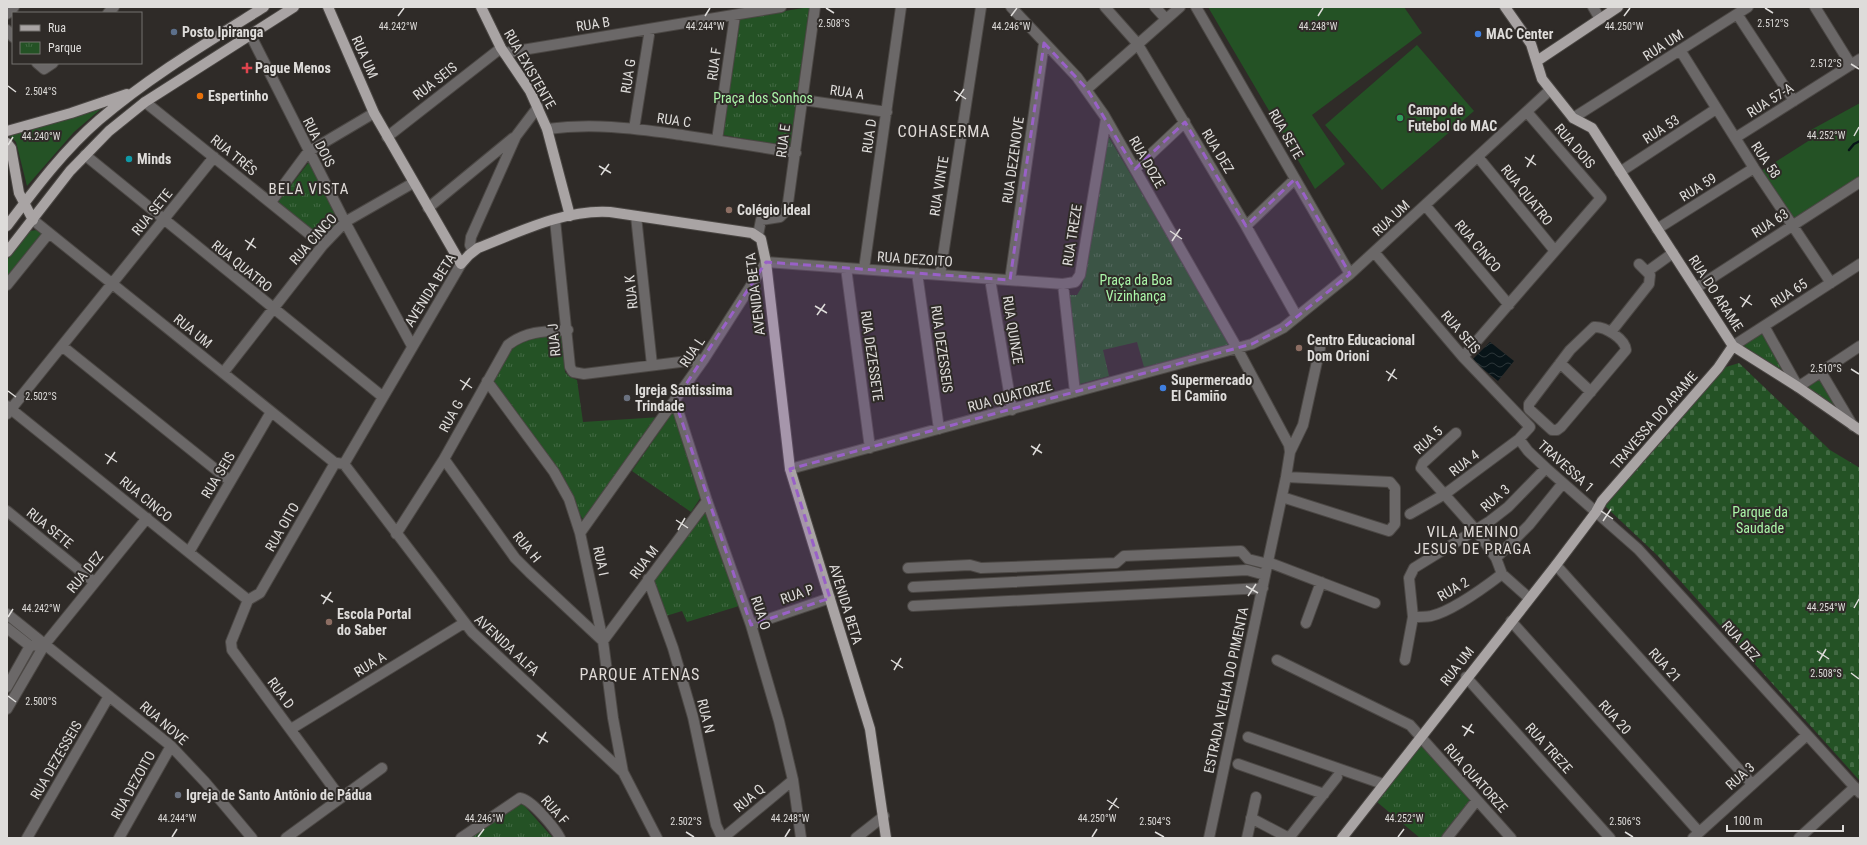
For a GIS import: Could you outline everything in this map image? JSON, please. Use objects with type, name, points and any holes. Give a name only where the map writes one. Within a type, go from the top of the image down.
[{"type":"main road","points":[[8,225],[24,203],[79,139],[98,121],[138,90],[264,7]]},
{"type":"main road","points":[[7,252],[85,154],[105,134],[145,102],[294,7]]},
{"type":"main road","name":"RUA UM","points":[[328,7],[386,137],[461,264]]},
{"type":"main road","name":"RUA EXISTENTE","points":[[480,7],[503,50],[538,107],[547,129],[570,216]]},
{"type":"main road","points":[[1505,7],[1528,38],[1537,61],[1540,75],[1550,90],[1573,118],[1592,128]]},
{"type":"main road","points":[[1537,61],[1618,7]]},
{"type":"main road","points":[[7,131],[71,113],[138,90]]},
{"type":"main road","name":"RUA DO ARAME","points":[[1592,128],[1733,346],[1798,386],[1857,428]]},
{"type":"main road","points":[[7,143],[11,148],[19,194],[33,220]]},
{"type":"main road","points":[[8,225],[19,194]]},
{"type":"main road","points":[[24,203],[30,208],[43,207]]},
{"type":"main road","name":"AVENIDA BETA","points":[[461,264],[473,252],[524,231],[570,216],[600,212],[636,216],[758,235],[763,242],[766,262],[790,469],[870,729],[884,816],[886,838]]},
{"type":"main road","name":"TRAVESSA DO ARAME","points":[[1596,512],[1602,501],[1718,368],[1733,346]]},
{"type":"main road","name":"RUA UM","points":[[1342,838],[1596,512]]},
{"type":"street","points":[[7,14],[14,7]]},
{"type":"street","name":"RUA B","points":[[503,50],[735,16],[782,7]]},
{"type":"street","name":"RUA E","points":[[758,235],[760,221],[762,218],[780,217],[786,213],[796,153],[815,7]]},
{"type":"street","name":"RUA D","points":[[864,270],[901,7]]},
{"type":"street","name":"RUA VINTE","points":[[940,275],[981,7]]},
{"type":"street","name":"RUA DOZE","points":[[1011,7],[1087,89],[1135,169],[1237,348]]},
{"type":"street","name":"RUA DEZ","points":[[1105,7],[1137,43],[1246,226],[1297,317]]},
{"type":"street","points":[[1155,7],[1166,19]]},
{"type":"street","points":[[1087,89],[1137,43],[1180,7]]},
{"type":"street","name":"RUA SETE","points":[[1196,7],[1350,274]]},
{"type":"street","points":[[1593,7],[1600,18]]},
{"type":"street","name":"RUA UM","points":[[1573,118],[1748,7]]},
{"type":"street","points":[[1815,7],[1856,62]]},
{"type":"street","points":[[1737,14],[1794,101]]},
{"type":"street","name":"RUA F","points":[[717,140],[735,16]]},
{"type":"street","name":"RUA G","points":[[634,129],[650,28]]},
{"type":"street","name":"RUA DOIS","points":[[250,34],[308,152],[412,346]]},
{"type":"street","name":"RUA DEZENOVE","points":[[1010,280],[1044,43]]},
{"type":"street","name":"RUA SEIS","points":[[386,137],[503,50]]},
{"type":"street","name":"RUA 58","points":[[1680,50],[1754,168],[1831,283]]},
{"type":"street","name":"RUA 57-A","points":[[1735,138],[1856,62]]},
{"type":"street","points":[[38,64],[44,69],[52,64]]},
{"type":"street","name":"RUA UM","points":[[1237,348],[1266,338],[1297,317],[1350,274],[1550,90]]},
{"type":"street","name":"RUA A","points":[[803,100],[887,112]]},
{"type":"street","name":"RUA TRÊS","points":[[145,102],[323,245]]},
{"type":"street","points":[[428,208],[485,163],[516,136],[538,107]]},
{"type":"street","name":"RUA 53","points":[[1620,172],[1716,109]]},
{"type":"street","name":"RUA DOIS","points":[[1526,112],[1601,198],[1555,251]]},
{"type":"street","points":[[271,202],[308,152],[374,113]]},
{"type":"street","points":[[1582,113],[1592,128]]},
{"type":"street","name":"RUA TREZE","points":[[1076,392],[1063,284],[1073,284],[1080,275],[1106,119]]},
{"type":"street","points":[[1135,169],[1185,122]]},
{"type":"street","name":"RUA C","points":[[547,129],[577,126],[634,129],[717,140],[796,153]]},
{"type":"street","points":[[473,252],[470,245],[471,237],[516,136]]},
{"type":"street","name":"RUA QUATRO","points":[[85,154],[164,221],[383,397]]},
{"type":"street","name":"RUA SETE","points":[[112,284],[214,157]]},
{"type":"street","name":"RUA QUATRO","points":[[1478,157],[1555,251]]},
{"type":"street","name":"RUA 59","points":[[1658,229],[1754,168]]},
{"type":"street","points":[[1246,226],[1295,178]]},
{"type":"street","name":"RUA 63","points":[[1696,288],[1860,182]]},
{"type":"street","name":"RUA CINCO","points":[[223,373],[323,245],[345,222],[413,183]]},
{"type":"street","name":"RUA CINCO","points":[[1425,205],[1509,305]]},
{"type":"street","name":"RUA K","points":[[636,216],[652,365]]},
{"type":"street","name":"RUA UM","points":[[33,220],[271,412],[340,463]]},
{"type":"street","name":"RUA J","points":[[555,220],[568,330],[570,367],[573,372],[577,374],[704,359]]},
{"type":"street","points":[[7,285],[49,233]]},
{"type":"street","points":[[1463,356],[1555,251]]},
{"type":"street","name":"RUA SEIS","points":[[1374,252],[1463,356],[1530,427]]},
{"type":"street","points":[[1648,271],[1673,253]]},
{"type":"street","name":"RUA DEZOITO","points":[[766,262],[1063,284]]},
{"type":"street","name":"RUA L","points":[[580,533],[704,359],[766,262]]},
{"type":"street","name":"AVENIDA BETA","points":[[340,463],[383,397],[461,264]]},
{"type":"street","points":[[1611,332],[1650,284],[1648,271],[1639,264]]},
{"type":"street","name":"RUA 65","points":[[1733,346],[1860,264]]},
{"type":"street","name":"RUA DEZESSETE","points":[[846,268],[870,448]]},
{"type":"street","name":"RUA DEZESSEIS","points":[[917,274],[939,429]]},
{"type":"street","name":"RUA QUINZE","points":[[990,279],[1012,410]]},
{"type":"street","points":[[8,410],[112,284]]},
{"type":"street","points":[[1764,326],[1798,386],[1860,346]]},
{"type":"street","points":[[1598,327],[1611,332],[1625,346],[1626,350],[1557,430],[1552,430],[1529,409],[1530,400],[1560,363],[1591,329],[1598,327]]},
{"type":"street","name":"RUA G","points":[[396,534],[444,459],[508,345],[514,340],[533,332],[568,330]]},
{"type":"street","points":[[62,346],[230,481]]},
{"type":"street","name":"RUA QUATORZE","points":[[790,469],[1237,348]]},
{"type":"street","name":"ESTRADA VELHA DO PIMENTA","points":[[1209,838],[1263,588],[1290,452],[1285,434],[1237,348]]},
{"type":"street","points":[[1290,452],[1303,425],[1320,348]]},
{"type":"street","points":[[1560,363],[1591,392]]},
{"type":"street","points":[[1821,372],[1857,428]]},
{"type":"street","name":"RUA I","points":[[487,381],[562,485],[569,499],[580,533],[603,641],[613,718],[623,772]]},
{"type":"street","name":"RUA O","points":[[675,401],[707,501],[750,625],[779,720],[793,780],[801,838]]},
{"type":"street","name":"RUA CINCO","points":[[8,410],[147,518],[248,600]]},
{"type":"street","name":"RUA SEIS","points":[[189,552],[271,412]]},
{"type":"street","name":"RUA 4","points":[[1410,514],[1445,494],[1519,439],[1530,427]]},
{"type":"street","name":"RUA 5","points":[[1445,494],[1421,468],[1425,460],[1456,433]]},
{"type":"street","name":"TRAVESSA 1","points":[[1519,439],[1528,451],[1596,512]]},
{"type":"street","name":"RUA H","points":[[444,459],[515,558],[603,641]]},
{"type":"street","name":"AVENIDA ALFA","points":[[340,463],[464,623],[623,772],[657,838]]},
{"type":"street","name":"RUA OITO","points":[[248,600],[260,593],[340,463]]},
{"type":"street","name":"RUA 3","points":[[1405,660],[1413,617],[1409,578],[1414,568],[1476,530],[1508,507],[1546,468]]},
{"type":"street","points":[[1282,497],[1389,531],[1395,524],[1395,488],[1390,482],[1286,477]]},
{"type":"street","points":[[1496,558],[1529,526],[1563,483]]},
{"type":"street","points":[[1445,494],[1476,530],[1496,558],[1502,574],[1529,598]]},
{"type":"street","name":"RUA M","points":[[603,641],[707,501]]},
{"type":"street","name":"RUA SETE","points":[[7,511],[94,582]]},
{"type":"street","name":"RUA DEZ","points":[[1596,512],[1638,549],[1857,790]]},
{"type":"street","name":"RUA DEZ","points":[[7,709],[45,644],[147,518]]},
{"type":"street","points":[[908,568],[970,565],[981,568],[1116,563],[1124,556],[1241,551],[1248,559],[1268,563],[1375,603]]},
{"type":"street","name":"RUA 21","points":[[1556,565],[1752,784]]},
{"type":"street","points":[[913,588],[1247,570],[1265,575]]},
{"type":"street","name":"RUA 2","points":[[1413,617],[1430,617],[1442,612],[1486,586],[1502,574]]},
{"type":"street","name":"RUA N","points":[[648,579],[673,648],[693,717],[716,825],[723,838]]},
{"type":"street","points":[[1306,623],[1321,582]]},
{"type":"street","points":[[913,606],[1263,588]]},
{"type":"street","name":"RUA P","points":[[750,625],[830,598]]},
{"type":"street","name":"RUA D","points":[[248,600],[231,642],[232,650],[340,797]]},
{"type":"street","name":"RUA NOVE","points":[[7,614],[171,746],[205,782],[252,838]]},
{"type":"street","name":"RUA 20","points":[[1511,621],[1696,835]]},
{"type":"street","name":"RUA A","points":[[291,730],[464,623]]},
{"type":"street","points":[[7,628],[30,646],[45,644]]},
{"type":"street","points":[[7,687],[30,646]]},
{"type":"street","name":"RUA QUATORZE","points":[[1277,660],[1410,725],[1511,838]]},
{"type":"street","name":"RUA TREZE","points":[[1466,677],[1610,838]]},
{"type":"street","name":"RUA DEZESSEIS","points":[[27,838],[110,696]]},
{"type":"street","name":"RUA 3","points":[[1696,835],[1807,735]]},
{"type":"street","points":[[1248,737],[1383,784]]},
{"type":"street","name":"RUA DEZOITO","points":[[119,838],[171,746]]},
{"type":"street","points":[[1238,764],[1324,794]]},
{"type":"street","points":[[286,838],[340,797],[382,768]]},
{"type":"street","points":[[1251,818],[1289,838],[1337,777]]},
{"type":"street","name":"RUA Q","points":[[723,838],[793,780]]},
{"type":"street","points":[[1800,838],[1857,790]]},
{"type":"street","points":[[1247,838],[1256,797]]},
{"type":"street","name":"RUA F","points":[[461,838],[518,800],[528,800],[556,830],[560,838]]},
{"type":"street","points":[[1447,838],[1477,800]]},
{"type":"street","points":[[856,838],[884,816]]},
{"type":"highlighted area","points":[[1044,43],[1087,89],[1135,169],[1185,122],[1246,226],[1295,179],[1350,274],[1283,328],[1252,344],[790,469],[830,598],[751,625],[675,401],[766,262],[1010,280]]},
{"type":"green space","name":"Praça dos Sonhos","points":[[810,7],[792,147],[723,135],[739,18]]},
{"type":"green space","points":[[1208,7],[1404,7],[1422,33],[1312,115],[1345,164],[1315,189]]},
{"type":"green space","name":"Campo de Futebol do MAC","points":[[1417,45],[1474,111],[1382,190],[1325,125]]},
{"type":"green space","points":[[1860,103],[1860,177],[1797,218],[1791,216],[1761,171],[1813,138],[1809,131]]},
{"type":"green space","points":[[102,108],[74,132],[27,186],[16,142],[8,134],[33,129]]},
{"type":"green space","name":"Praça da Boa Vizinhança","points":[[1107,134],[1231,345],[1144,367],[1137,342],[1103,350],[1109,376],[1080,384],[1068,295],[1077,295],[1082,287]]},
{"type":"green space","points":[[309,162],[340,221],[323,240],[278,202]]},
{"type":"green space","points":[[36,230],[42,234],[7,279],[7,260],[30,231]]},
{"type":"green space","points":[[1763,329],[1788,374],[1740,344]]},
{"type":"green space","points":[[563,334],[565,372],[570,377],[577,380],[583,422],[661,417],[584,520],[579,513],[564,478],[493,380],[507,356],[519,343],[535,337]]},
{"type":"green space","name":"Parque da Saudade","points":[[1739,363],[1830,450],[1860,468],[1860,781],[1658,556],[1605,506],[1726,367]]},
{"type":"green space","points":[[1821,377],[1844,413],[1805,386]]},
{"type":"green space","points":[[673,412],[701,497],[691,512],[632,471]]},
{"type":"green space","points":[[706,509],[739,606],[687,622],[682,611],[666,616],[654,580]]},
{"type":"green space","points":[[1421,743],[1470,800],[1441,838],[1420,838],[1377,802]]},
{"type":"green space","points":[[521,802],[553,838],[466,838]]},
{"type":"water","points":[[1490,342],[1514,361],[1498,381],[1472,360]]},
{"type":"waterway","points":[[1849,150],[1854,144],[1860,141]]},
{"type":"place","name":"Posto Ipiranga","points":[[174,32]]},
{"type":"place","name":"MAC Center","points":[[1478,34]]},
{"type":"place","name":"Pague Menos","points":[[247,68]]},
{"type":"place","name":"Espertinho","points":[[200,96]]},
{"type":"place","name":"Campo de Futebol do MAC","points":[[1400,118]]},
{"type":"place","name":"Minds","points":[[129,159]]},
{"type":"place","name":"Colégio Ideal","points":[[729,210]]},
{"type":"place","name":"Centro Educacional Dom Orioni","points":[[1299,348]]},
{"type":"place","name":"Supermercado El Camiño","points":[[1163,388]]},
{"type":"place","name":"Igreja Santissima Trindade","points":[[627,398]]},
{"type":"place","name":"Escola Portal do Saber","points":[[329,622]]},
{"type":"place","name":"Igreja de Santo Antônio de Pádua","points":[[178,795]]},
{"type":"district","name":"COHASERMA","points":[[944,131]]},
{"type":"district","name":"BELA VISTA","points":[[309,189]]},
{"type":"district","name":"VILA MENINO JESUS DE PRAGA","points":[[1473,540]]},
{"type":"district","name":"PARQUE ATENAS","points":[[640,674]]}]
